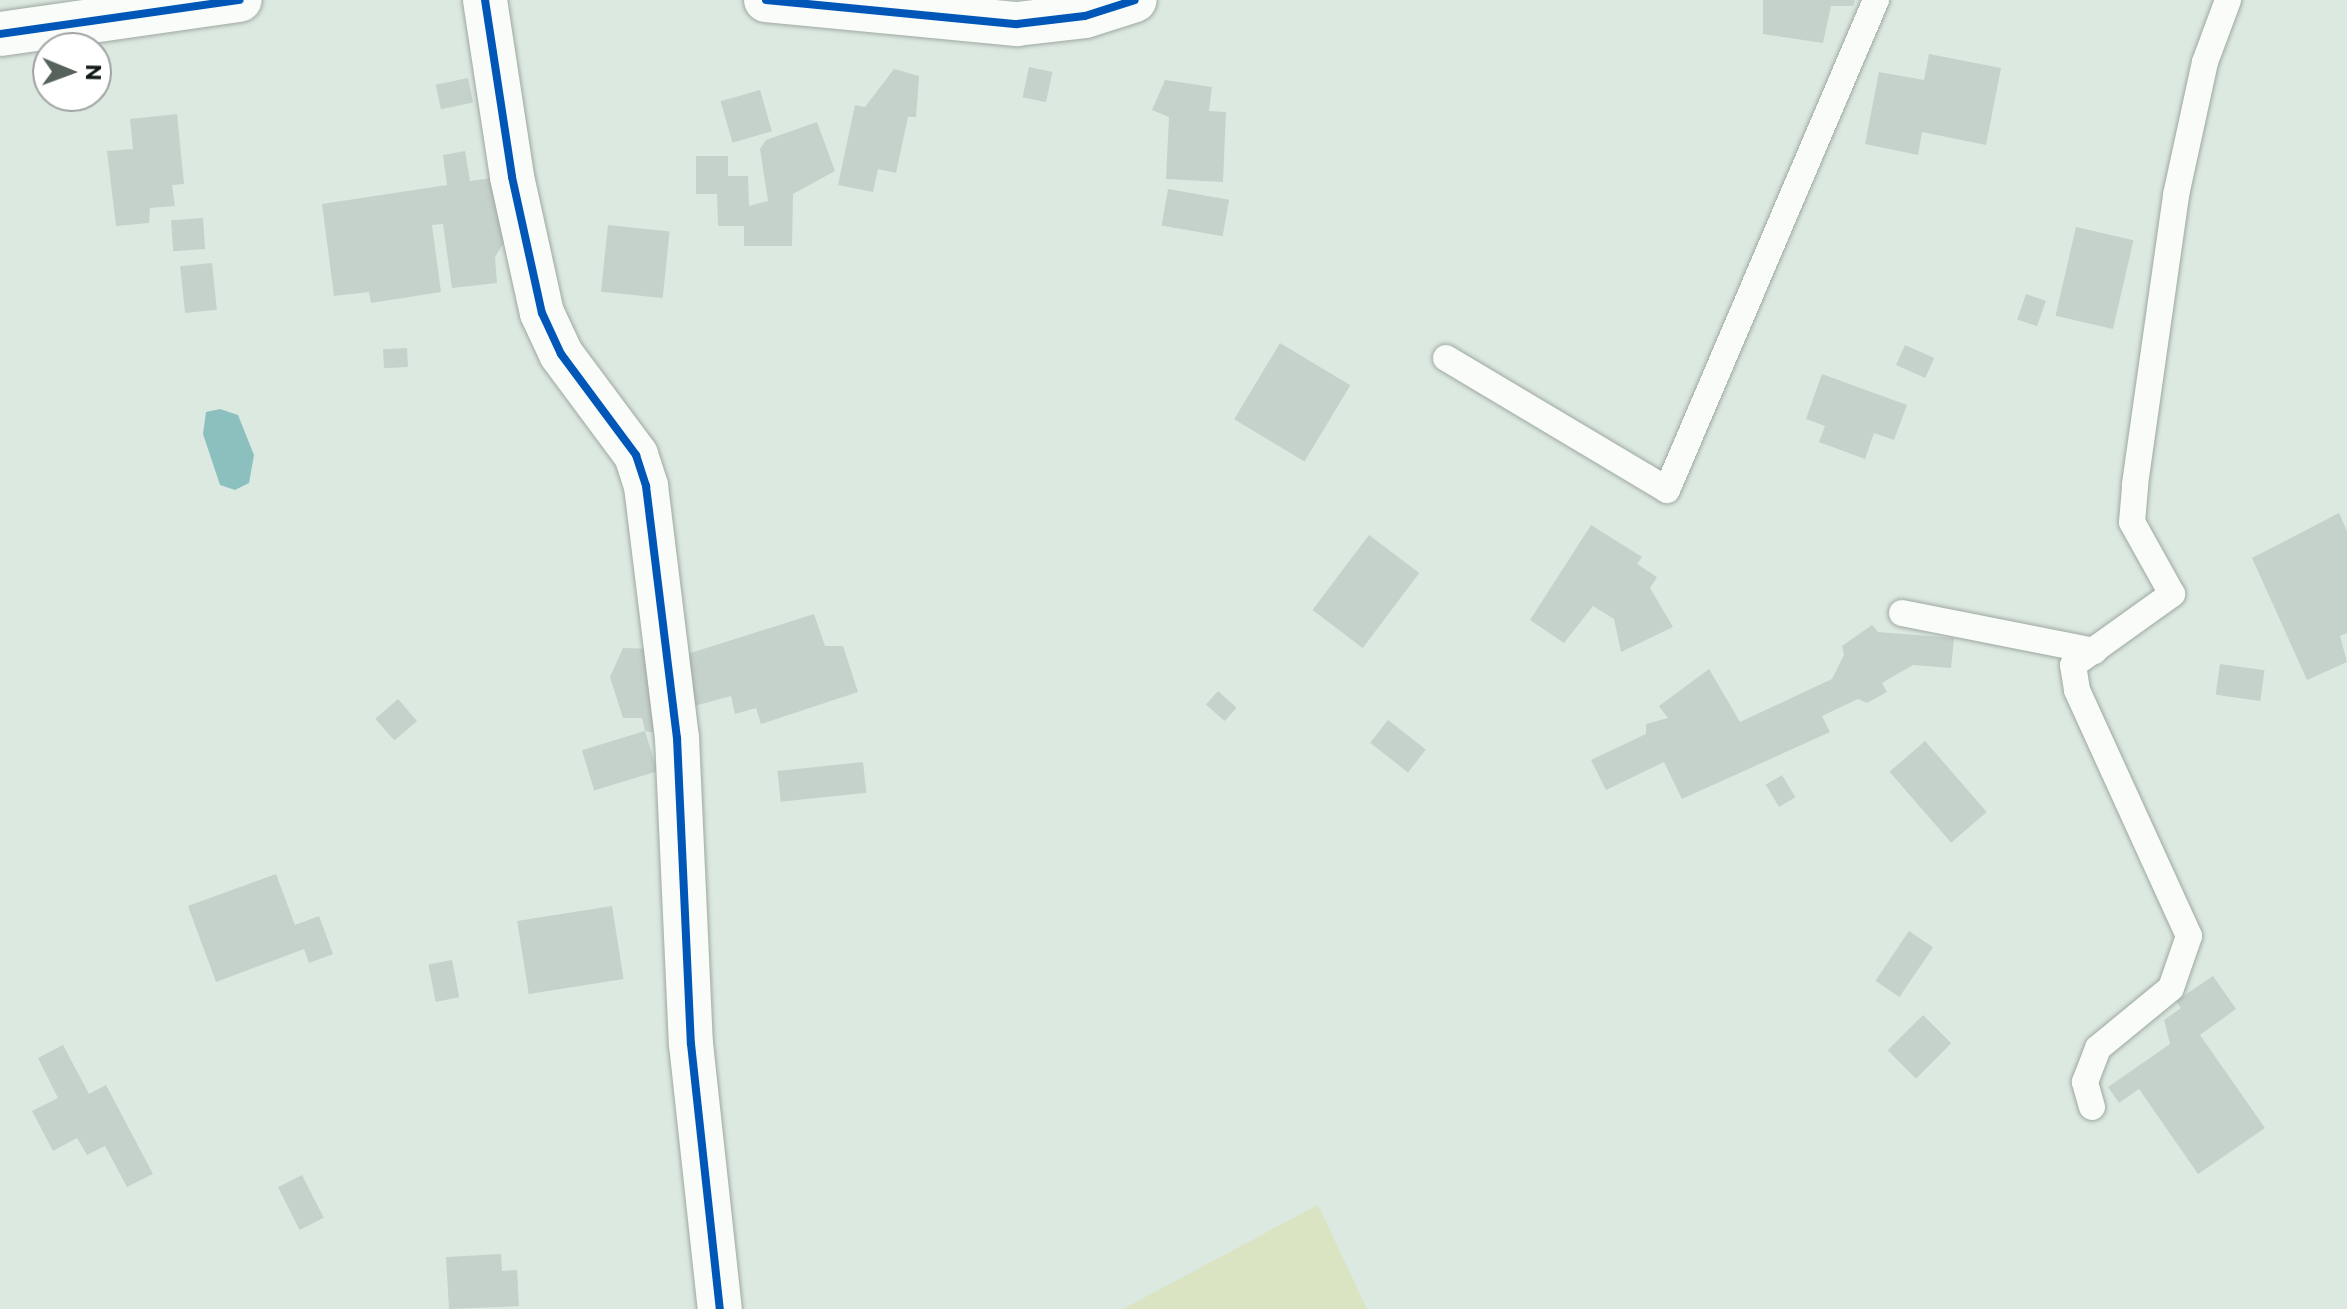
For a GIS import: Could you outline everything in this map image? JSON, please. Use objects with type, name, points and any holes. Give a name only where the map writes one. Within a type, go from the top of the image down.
[{"type":"street","points":[[0,34],[240,0]]},
{"type":"street","points":[[485,0],[512,177],[542,313],[561,354],[636,455],[646,486],[677,738],[691,1044],[720,1309]]},
{"type":"street","points":[[766,0],[1017,24],[1085,16],[1135,0]]},
{"type":"lane","points":[[1446,358],[1667,490],[1876,0]]},
{"type":"lane","points":[[2092,1107],[2085,1082],[2098,1048],[2171,988],[2189,936],[2077,690],[2073,665],[2172,594],[2132,522],[2135,484],[2176,195],[2205,62],[2228,0]]},
{"type":"lane","points":[[1902,613],[2094,651]]},
{"type":"green space","points":[[1318,1205],[1367,1309],[1123,1309]]},
{"type":"water","points":[[220,409],[238,415],[254,455],[249,483],[235,490],[220,485],[203,434],[206,412]]},
{"type":"building","points":[[1763,0],[1855,0],[1853,6],[1831,6],[1823,43],[1763,34]]},
{"type":"building","points":[[1929,54],[2001,68],[1986,145],[1922,132],[1918,155],[1865,144],[1879,72],[1924,80]]},
{"type":"building","points":[[1029,67],[1052,72],[1046,102],[1023,97]]},
{"type":"building","points":[[894,69],[919,76],[916,117],[908,117],[896,173],[878,169],[873,192],[838,185],[855,105],[865,107]]},
{"type":"building","points":[[468,78],[473,102],[441,109],[436,85]]},
{"type":"building","points":[[1165,80],[1212,87],[1209,111],[1226,112],[1223,182],[1166,179],[1169,117],[1152,110]]},
{"type":"building","points":[[760,90],[772,131],[732,143],[721,101]]},
{"type":"building","points":[[177,114],[184,184],[172,185],[175,206],[150,208],[149,223],[116,226],[107,151],[133,149],[130,119]]},
{"type":"building","points":[[817,122],[835,171],[793,194],[792,246],[744,246],[744,226],[718,226],[717,194],[696,194],[696,156],[728,156],[728,176],[748,176],[749,206],[768,201],[760,149],[766,140]]},
{"type":"building","points":[[465,151],[470,181],[499,177],[508,236],[495,257],[497,283],[452,288],[443,224],[432,225],[441,292],[371,303],[369,292],[334,296],[322,204],[447,185],[443,155]]},
{"type":"building","points":[[1168,189],[1229,200],[1223,236],[1162,225]]},
{"type":"building","points":[[203,218],[205,249],[173,251],[171,220]]},
{"type":"building","points":[[608,225],[670,231],[663,298],[601,292]]},
{"type":"building","points":[[2076,227],[2133,240],[2113,329],[2056,316]]},
{"type":"building","points":[[212,263],[217,310],[185,313],[180,266]]},
{"type":"building","points":[[2026,294],[2046,301],[2037,326],[2017,320]]},
{"type":"building","points":[[1280,343],[1350,385],[1304,462],[1234,419]]},
{"type":"building","points":[[1905,345],[1934,358],[1925,378],[1896,365]]},
{"type":"building","points":[[407,348],[408,367],[384,368],[383,349]]},
{"type":"building","points":[[1822,374],[1907,405],[1894,440],[1874,433],[1865,459],[1819,442],[1825,426],[1806,419]]},
{"type":"building","points":[[2339,513],[2347,531],[2347,633],[2340,636],[2347,662],[2307,680],[2252,558]]},
{"type":"building","points":[[1591,525],[1642,557],[1637,564],[1657,577],[1650,588],[1673,627],[1621,652],[1614,619],[1593,606],[1564,643],[1530,620]]},
{"type":"building","points":[[1369,535],[1419,573],[1363,648],[1312,610]]},
{"type":"building","points":[[814,614],[825,646],[843,646],[858,692],[761,724],[756,708],[735,714],[731,696],[687,708],[678,657]]},
{"type":"building","points":[[1872,625],[1878,632],[1954,638],[1951,668],[1913,665],[1882,683],[1887,692],[1867,703],[1858,699],[1822,716],[1830,732],[1682,799],[1664,762],[1606,790],[1591,760],[1646,734],[1646,724],[1668,718],[1659,706],[1709,669],[1740,722],[1832,679],[1844,655],[1842,646]]},
{"type":"building","points":[[623,648],[656,649],[665,735],[645,731],[642,718],[623,718],[610,677]]},
{"type":"building","points":[[2220,664],[2265,670],[2260,701],[2216,695]]},
{"type":"building","points":[[1218,691],[1237,708],[1225,721],[1206,704]]},
{"type":"building","points":[[398,699],[417,721],[394,741],[375,719]]},
{"type":"building","points":[[1388,720],[1426,750],[1408,772],[1370,743]]},
{"type":"building","points":[[645,731],[657,771],[594,790],[582,750]]},
{"type":"building","points":[[1925,741],[1987,812],[1951,843],[1890,772]]},
{"type":"building","points":[[863,762],[866,793],[781,802],[777,771]]},
{"type":"building","points":[[1782,775],[1795,797],[1779,807],[1766,785]]},
{"type":"building","points":[[276,874],[295,925],[319,916],[333,954],[309,963],[304,949],[216,982],[188,906]]},
{"type":"building","points":[[612,906],[624,979],[529,994],[517,921]]},
{"type":"building","points":[[1909,931],[1933,947],[1899,997],[1875,981]]},
{"type":"building","points":[[452,960],[459,997],[436,1002],[428,965]]},
{"type":"building","points":[[2213,976],[2236,1009],[2200,1035],[2265,1128],[2198,1174],[2139,1089],[2119,1103],[2108,1087],[2170,1044],[2164,1020],[2181,1008],[2176,1001]]},
{"type":"building","points":[[1923,1015],[1951,1043],[1916,1079],[1888,1050]]},
{"type":"building","points":[[63,1045],[89,1094],[106,1085],[153,1174],[127,1187],[105,1146],[87,1155],[77,1138],[53,1151],[32,1111],[58,1098],[38,1058]]},
{"type":"building","points":[[302,1175],[324,1218],[300,1230],[278,1187]]},
{"type":"building","points":[[501,1254],[502,1271],[517,1270],[519,1306],[449,1309],[446,1257]]},
{"type":"cycle path","points":[[0,34],[240,0]]},
{"type":"cycle path","points":[[485,0],[512,177],[542,313],[561,354],[636,455],[646,486],[677,738],[691,1044],[720,1309]]},
{"type":"cycle path","points":[[766,0],[1017,24],[1085,16],[1135,0]]}]
